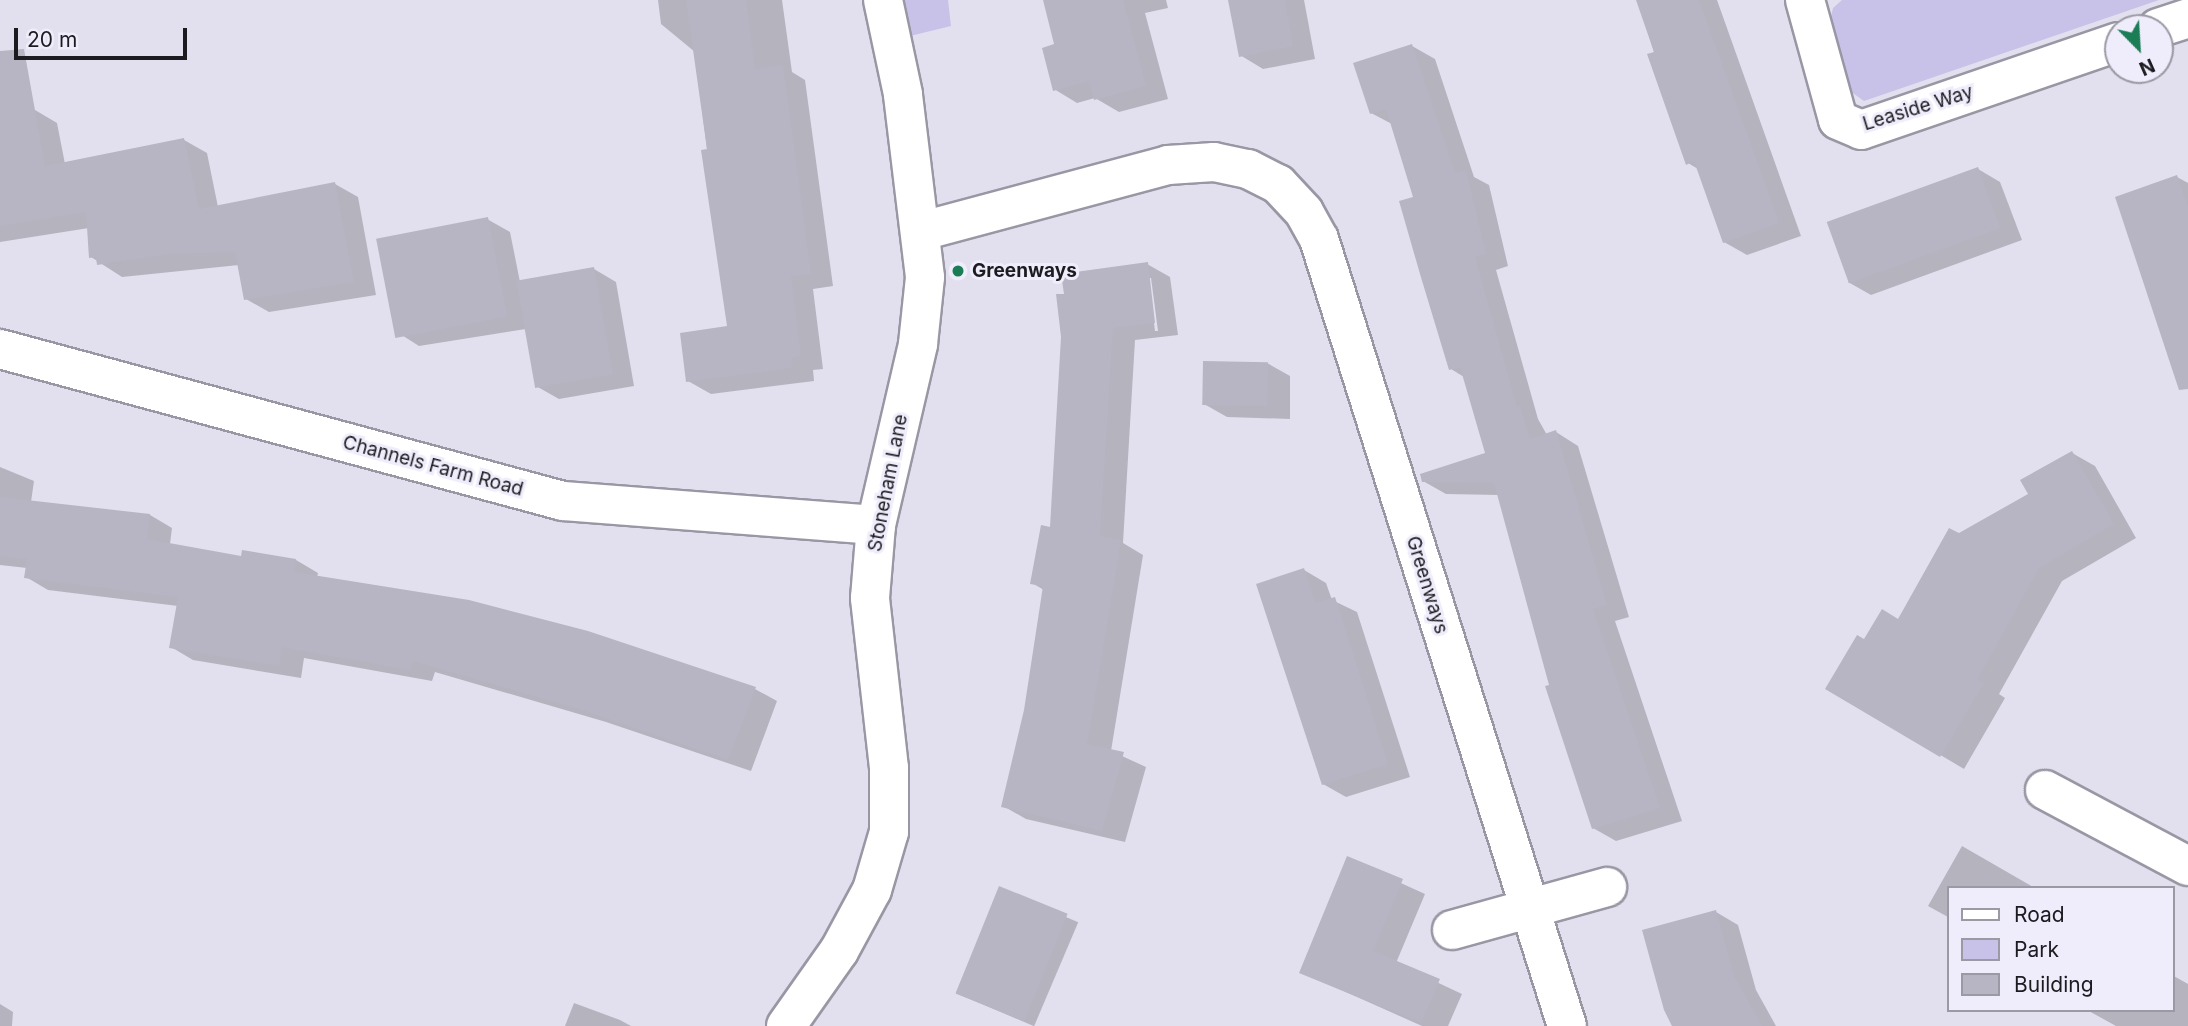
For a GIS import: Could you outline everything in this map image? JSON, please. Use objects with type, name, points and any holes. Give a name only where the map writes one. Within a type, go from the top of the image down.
[{"type":"street","name":"Stoneham Lane","points":[[786,1026],[839,951],[872,890],[889,832],[889,768],[870,598],[876,525],[918,344],[925,276],[922,230],[903,94],[883,0]]},
{"type":"street","name":"Leaside Way","points":[[1805,0],[1838,120],[1861,130],[2104,47]]},
{"type":"street","name":"Greenways","points":[[922,230],[1168,165],[1214,162],[1248,169],[1278,184],[1304,212],[1319,239],[1567,1026]]},
{"type":"street","name":"Channels Farm Road","points":[[0,349],[564,501],[876,525]]},
{"type":"street","points":[[2045,790],[2188,866]]},
{"type":"street","points":[[1452,930],[1607,887]]},
{"type":"green space","points":[[901,0],[948,0],[951,26],[906,37]]},
{"type":"green space","points":[[1842,0],[2159,0],[2118,14],[2104,14],[2104,19],[1864,101],[1850,91],[1830,20],[1833,8]]},
{"type":"building","points":[[686,0],[746,0],[755,69],[783,65],[811,274],[791,276],[801,356],[791,358],[792,368],[686,382],[680,333],[727,326],[701,150],[707,149]]},
{"type":"building","points":[[1043,0],[1123,0],[1146,86],[1094,100],[1089,81],[1053,91],[1042,48],[1054,44]]},
{"type":"building","points":[[1228,0],[1285,0],[1293,46],[1239,57]]},
{"type":"building","points":[[1636,0],[1699,0],[1779,223],[1723,243],[1694,161],[1686,165],[1647,54],[1654,52]]},
{"type":"building","points":[[1412,44],[1455,173],[1466,170],[1486,254],[1475,257],[1517,407],[1520,406],[1530,439],[1556,430],[1607,605],[1593,609],[1660,808],[1592,829],[1545,686],[1549,685],[1494,483],[1422,482],[1420,474],[1485,453],[1460,367],[1449,370],[1420,274],[1399,201],[1413,197],[1386,109],[1370,114],[1353,63]]},
{"type":"building","points":[[24,49],[45,166],[184,138],[199,209],[335,182],[354,282],[244,300],[235,252],[168,254],[97,265],[96,257],[89,258],[86,212],[0,226],[0,51]]},
{"type":"building","points":[[1978,167],[2000,228],[1849,283],[1827,222]]},
{"type":"building","points":[[2177,175],[2188,207],[2188,389],[2179,390],[2115,197]]},
{"type":"building","points":[[488,217],[507,316],[395,338],[376,239]]},
{"type":"building","points":[[1148,262],[1155,323],[1113,328],[1100,536],[1121,540],[1087,744],[1124,752],[1102,831],[1001,807],[1024,710],[1043,586],[1030,584],[1041,525],[1050,527],[1061,337],[1056,294],[1064,294],[1061,274]]},
{"type":"building","points":[[594,267],[613,374],[535,388],[516,281]]},
{"type":"building","points":[[1203,361],[1268,362],[1267,406],[1202,405]]},
{"type":"building","points":[[2072,451],[2114,524],[2039,568],[1977,680],[1984,683],[1940,757],[1825,689],[1857,635],[1864,639],[1882,609],[1898,619],[1949,528],[1959,533],[2028,494],[2020,480]]},
{"type":"building","points":[[0,497],[150,514],[147,539],[241,556],[242,550],[296,559],[294,572],[469,600],[588,631],[756,687],[728,760],[582,710],[413,661],[410,670],[282,647],[279,666],[169,648],[178,597],[24,578],[27,559],[0,556]]},
{"type":"building","points":[[1304,568],[1315,603],[1335,597],[1388,764],[1322,785],[1256,584]]},
{"type":"building","points":[[1347,856],[1403,879],[1373,951],[1440,979],[1421,1023],[1299,973]]},
{"type":"building","points":[[999,886],[1068,914],[1024,1021],[956,994]]},
{"type":"building","points":[[1716,910],[1734,976],[1762,1026],[1672,1026],[1664,1010],[1642,930]]},
{"type":"place","name":"Greenways","points":[[958,271]]}]
